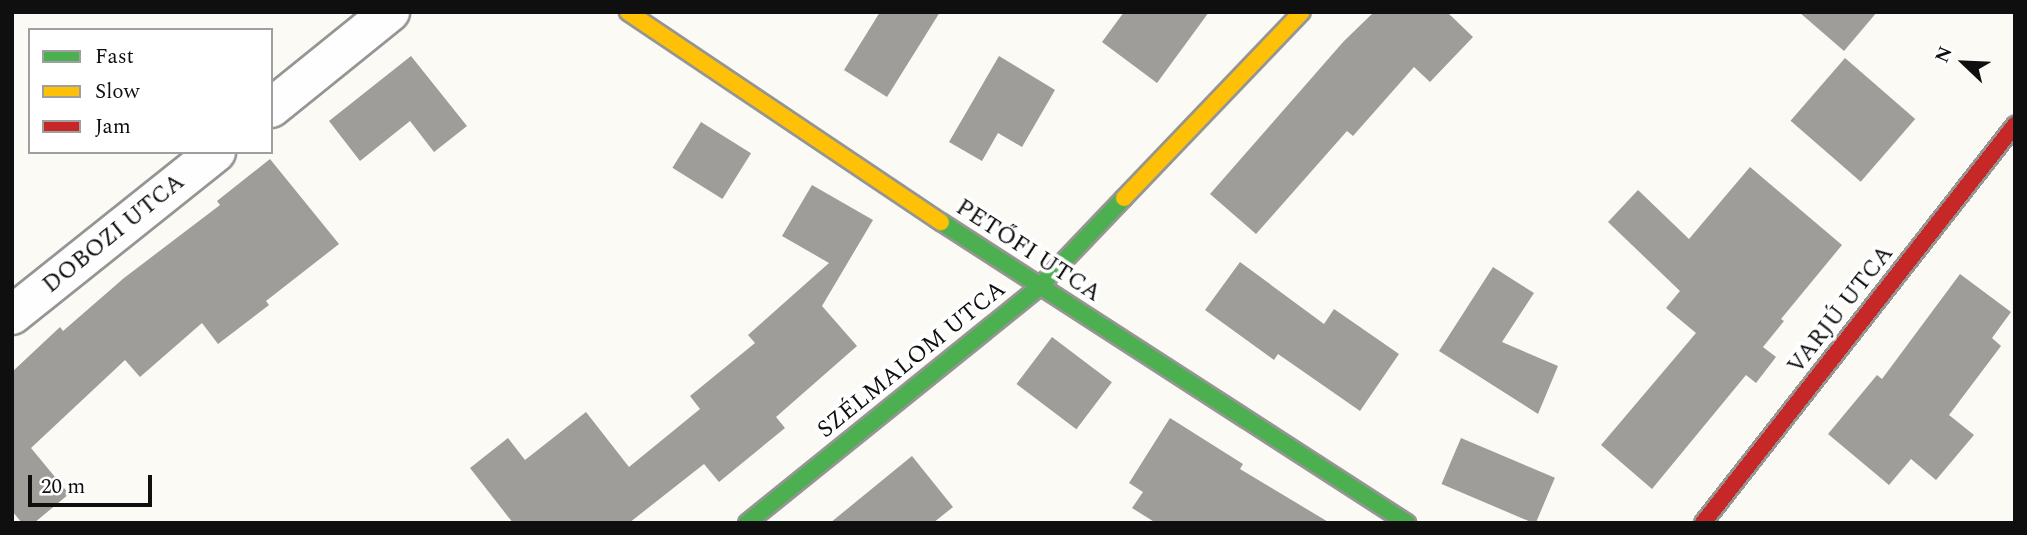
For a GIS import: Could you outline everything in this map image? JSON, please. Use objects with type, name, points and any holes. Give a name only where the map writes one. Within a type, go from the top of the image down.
[{"type":"street","points":[[273,106],[390,12]]},
{"type":"street","name":"PETŐFI UTCA","points":[[628,12],[1039,287],[1407,523]]},
{"type":"street","name":"SZÉLMALOM UTCA","points":[[747,523],[1039,287],[1302,12]]},
{"type":"street","name":"VARJÚ UTCA","points":[[1703,523],[2015,125]]},
{"type":"street","name":"DOBOZI UTCA","points":[[12,315],[213,154]]},
{"type":"building","points":[[880,12],[940,12],[887,97],[844,70]]},
{"type":"building","points":[[1124,12],[1209,12],[1157,83],[1102,42]]},
{"type":"building","points":[[1374,12],[1447,12],[1473,37],[1430,82],[1414,67],[1353,136],[1347,131],[1256,234],[1210,194],[1344,41]]},
{"type":"building","points":[[1799,12],[1877,12],[1844,51]]},
{"type":"building","points":[[411,56],[467,126],[434,152],[410,121],[360,161],[329,121]]},
{"type":"building","points":[[999,56],[1055,90],[1022,147],[998,133],[982,161],[949,142]]},
{"type":"building","points":[[1845,58],[1915,119],[1861,182],[1791,121]]},
{"type":"building","points":[[701,122],[751,153],[722,199],[672,168]]},
{"type":"building","points":[[270,159],[339,244],[266,301],[269,305],[218,344],[202,323],[140,377],[125,360],[31,448],[69,494],[34,523],[22,523],[12,511],[12,372],[60,327],[63,331],[124,278],[220,205],[217,201]]},
{"type":"building","points":[[1750,167],[1842,245],[1781,319],[1784,321],[1763,347],[1776,357],[1756,383],[1746,375],[1652,489],[1601,445],[1696,333],[1666,308],[1680,291],[1608,222],[1638,190],[1689,239]]},
{"type":"building","points":[[812,185],[873,220],[822,306],[857,346],[776,417],[785,428],[719,482],[704,464],[629,523],[513,523],[470,468],[508,438],[525,460],[586,412],[629,467],[700,409],[690,396],[755,343],[748,335],[829,263],[782,236]]},
{"type":"building","points":[[1240,262],[1324,324],[1334,309],[1399,354],[1360,411],[1278,354],[1274,360],[1205,310]]},
{"type":"building","points":[[1493,267],[1534,293],[1502,342],[1558,366],[1538,414],[1439,351]]},
{"type":"building","points":[[1960,274],[2011,312],[1992,338],[2001,346],[1949,415],[1974,435],[1936,480],[1911,459],[1889,485],[1828,434],[1877,375],[1882,379]]},
{"type":"building","points":[[1052,337],[1112,382],[1076,429],[1016,384]]},
{"type":"building","points":[[1170,418],[1243,464],[1240,469],[1330,523],[1156,523],[1132,508],[1143,492],[1129,483]]},
{"type":"building","points":[[1461,438],[1555,478],[1536,523],[1441,484]]},
{"type":"building","points":[[912,456],[953,507],[933,523],[830,523]]},
{"type":"traffic: fast","points":[[747,523],[1039,287],[1124,198]]},
{"type":"traffic: fast","points":[[941,222],[1407,523]]},
{"type":"traffic: slow","points":[[628,12],[941,222]]},
{"type":"traffic: slow","points":[[1124,198],[1302,12]]},
{"type":"traffic: jam","points":[[1703,523],[2015,125]]}]
